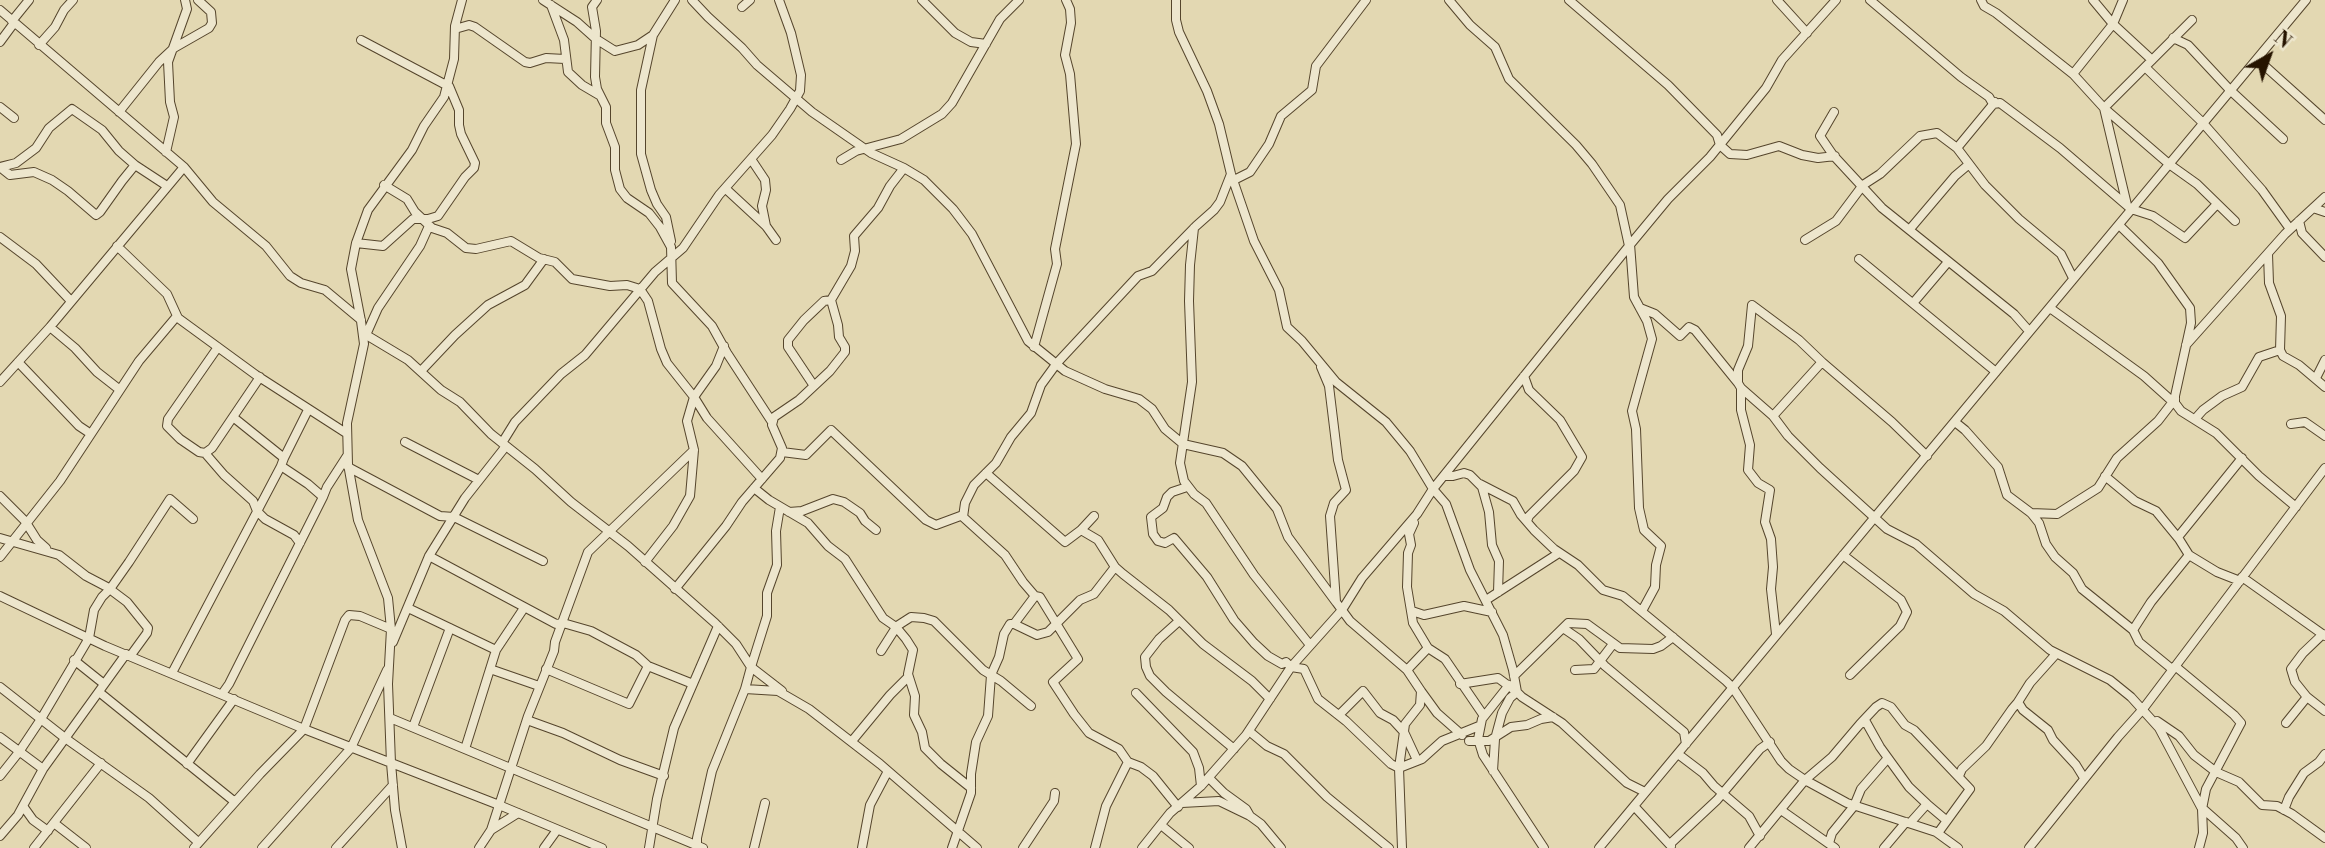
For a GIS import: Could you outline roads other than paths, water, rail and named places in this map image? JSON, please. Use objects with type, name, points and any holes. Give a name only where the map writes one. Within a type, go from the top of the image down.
[{"type":"street","points":[[0,41],[29,0]]},
{"type":"street","points":[[60,0],[64,10]]},
{"type":"street","points":[[39,45],[73,0]]},
{"type":"street","points":[[166,152],[174,117],[170,102],[168,62],[187,9],[185,0]]},
{"type":"street","points":[[118,112],[170,51],[209,28],[212,23],[211,12],[198,0]]},
{"type":"street","points":[[402,848],[391,764],[388,667],[391,629],[388,598],[358,520],[347,456],[349,409],[364,334],[351,269],[356,243],[368,209],[412,150],[424,126],[444,97],[454,59],[455,29],[462,0]]},
{"type":"street","points":[[597,0],[592,8],[596,25],[594,77],[606,107],[606,122],[615,148],[615,170],[620,189],[655,220],[671,244]]},
{"type":"street","points":[[674,0],[653,35],[641,90],[641,156],[651,190],[666,217],[671,244],[672,283],[712,326],[772,422],[782,452],[780,458],[675,589]]},
{"type":"street","points":[[692,0],[743,48],[757,65],[816,115],[866,149],[904,168],[929,186],[965,222],[1022,333],[1034,347],[1065,371],[1105,389],[1139,399],[1152,409],[1165,429],[1183,444],[1223,453],[1242,466],[1277,509],[1288,537],[1350,621],[1407,670],[1437,713],[1483,755]]},
{"type":"street","points":[[742,7],[750,0]]},
{"type":"street","points":[[391,646],[429,556],[504,444],[515,422],[561,374],[585,355],[660,267],[683,248],[711,206],[772,135],[797,98],[801,75],[791,33],[779,0]]},
{"type":"street","points":[[922,0],[956,33],[971,42],[986,44]]},
{"type":"street","points":[[841,160],[850,153],[901,139],[942,114],[952,103],[1005,13],[1019,0]]},
{"type":"street","points":[[1034,347],[1057,264],[1055,249],[1076,144],[1070,74],[1065,55],[1071,23],[1066,0]]},
{"type":"street","points":[[1176,0],[1179,32],[1203,81],[1219,124],[1254,241],[1279,290],[1287,327],[1346,392],[1386,422],[1446,504],[1470,570],[1503,635],[1517,692]]},
{"type":"street","points":[[1449,0],[1470,25],[1495,47],[1506,73],[1515,85],[1576,145],[1619,205],[1630,245],[1634,297],[1652,339],[1632,411],[1636,429],[1639,508],[1644,530],[1661,546],[1656,565],[1655,587],[1642,611]]},
{"type":"street","points":[[1569,0],[1668,85],[1717,135],[1720,145],[1730,154],[1747,155],[1779,146],[1818,158],[1835,156]]},
{"type":"street","points":[[1777,0],[1807,33]]},
{"type":"street","points":[[1142,848],[1180,805],[1209,778],[1249,731],[1291,667],[1339,606],[1417,514],[1433,489],[1630,245],[1668,199],[1720,145],[1766,88],[1782,60],[1836,0]]},
{"type":"street","points":[[1870,0],[1961,77],[2060,148],[2129,207],[2152,216],[2185,238],[2217,204]]},
{"type":"street","points":[[1981,0],[1984,6],[2073,74],[2104,108],[2169,164],[2197,184],[2235,221]]},
{"type":"street","points":[[2093,0],[2113,24],[2152,60]]},
{"type":"street","points":[[2073,74],[2113,24],[2123,0]]},
{"type":"street","points":[[1599,848],[2119,225],[2129,207],[2169,164],[2306,0]]},
{"type":"street","points":[[1180,805],[1153,776],[1128,762],[1119,749],[1089,733],[1074,714],[1053,682],[1078,659],[1040,597],[1035,596],[1005,555],[963,517],[966,498],[974,485],[996,463],[1011,437],[1031,413],[1041,385],[1057,363],[1138,276],[1153,271],[1217,206],[1233,177],[1250,172],[1269,144],[1281,116],[1312,90],[1316,66],[1364,1]]},
{"type":"street","points":[[547,3],[577,22],[612,50],[638,45],[653,35]]},
{"type":"street","points":[[547,3],[564,40],[565,59],[570,74],[599,94]]},
{"type":"street","points":[[0,10],[184,167],[213,202],[266,246],[290,276],[301,283],[325,290],[361,321]]},
{"type":"street","points":[[2104,108],[2192,20]]},
{"type":"street","points":[[455,29],[469,25],[475,27],[525,62],[546,58],[565,59]]},
{"type":"street","points":[[2173,38],[2188,45],[2230,90],[2283,139]]},
{"type":"street","points":[[356,243],[380,247],[387,245],[403,226],[415,218],[438,216],[475,166],[458,125],[459,110],[448,84],[361,40]]},
{"type":"street","points":[[2257,59],[2325,120]]},
{"type":"street","points":[[2144,67],[2202,122],[2262,190],[2290,229]]},
{"type":"street","points":[[1957,148],[1995,102]]},
{"type":"street","points":[[0,107],[14,118]]},
{"type":"street","points":[[2104,108],[2129,207]]},
{"type":"street","points":[[0,168],[16,163],[36,148],[49,128],[72,109],[107,134],[119,151],[135,165],[167,186]]},
{"type":"street","points":[[1834,112],[1820,136],[1835,156],[1882,208],[2014,314],[2029,331]]},
{"type":"street","points":[[1805,240],[1836,221],[1863,185],[1880,174],[1920,136],[1937,133],[1957,148],[1968,165],[2019,219],[2061,254],[2073,278]]},
{"type":"street","points":[[751,159],[765,180],[766,190],[762,205],[766,226]]},
{"type":"street","points":[[0,168],[10,175],[34,172],[52,180],[96,215],[135,165]]},
{"type":"street","points":[[1910,229],[1955,176],[1968,165]]},
{"type":"street","points":[[2,376],[50,327],[184,167]]},
{"type":"street","points":[[772,422],[774,417],[799,400],[830,371],[845,350],[839,337],[831,300],[851,265],[855,236],[878,208],[904,168]]},
{"type":"street","points":[[384,185],[407,199],[429,226],[449,234],[466,248],[476,249],[508,240],[555,262],[572,279],[640,289],[648,301],[664,359],[707,418],[762,479]]},
{"type":"street","points":[[726,189],[766,226],[776,240]]},
{"type":"street","points":[[2186,345],[2290,229],[2325,197]]},
{"type":"street","points":[[2313,208],[2325,212]]},
{"type":"street","points":[[2299,221],[2302,233],[2325,257]]},
{"type":"street","points":[[2031,513],[2057,514],[2098,488],[2112,463],[2158,421],[2174,401],[2191,314],[2188,302],[2158,263],[2119,225]]},
{"type":"street","points":[[364,334],[378,308],[420,246],[429,226]]},
{"type":"street","points":[[1194,228],[1189,301],[1192,382],[1180,463],[1187,486],[1206,503],[1254,575],[1310,645]]},
{"type":"street","points":[[0,237],[36,264],[71,300]]},
{"type":"street","points":[[117,246],[167,294],[177,316],[201,337],[346,433]]},
{"type":"street","points":[[2268,254],[2269,283],[2281,316],[2280,350],[2283,356],[2325,387]]},
{"type":"street","points":[[421,371],[488,305],[525,285],[544,258]]},
{"type":"street","points":[[1859,259],[1996,372]]},
{"type":"street","points":[[1914,302],[1948,262]]},
{"type":"street","points":[[814,386],[788,346],[788,340],[824,301],[831,300]]},
{"type":"street","points":[[1776,634],[1771,589],[1771,539],[1765,522],[1770,490],[1758,483],[1748,470],[1750,445],[1741,410],[1739,385],[1739,365],[1748,346],[1752,305],[1799,340],[1927,456]]},
{"type":"street","points":[[1640,308],[1652,312],[1679,336],[1689,327],[1695,330],[1739,385],[1773,416],[1788,436],[1890,531],[1916,544],[1974,594],[2004,611],[2056,654],[2110,680],[2143,709],[2185,775],[2202,810],[2236,838],[2243,848]]},
{"type":"street","points":[[2049,308],[2144,376],[2174,401],[2181,411],[2216,433],[2296,508]]},
{"type":"street","points":[[0,557],[60,481],[160,333],[177,316]]},
{"type":"street","points":[[50,327],[120,390]]},
{"type":"street","points":[[364,334],[399,354],[441,390],[460,402],[504,444],[718,626],[736,643],[751,667],[852,741],[977,848]]},
{"type":"street","points":[[645,562],[673,526],[690,496],[694,450],[687,421],[694,397],[716,366],[724,346]]},
{"type":"street","points":[[218,347],[168,419],[167,426],[180,439],[205,453],[224,475],[253,501],[257,511],[294,535],[300,543]]},
{"type":"street","points":[[2195,419],[2222,396],[2242,387],[2259,357],[2280,350]]},
{"type":"street","points":[[1317,359],[1329,386],[1338,460],[1346,490],[1334,503],[1330,516],[1339,606]]},
{"type":"street","points":[[2316,378],[2325,360]]},
{"type":"street","points":[[18,362],[79,426],[91,433]]},
{"type":"street","points":[[1773,416],[1822,362]]},
{"type":"street","points":[[1524,376],[1529,390],[1560,420],[1582,457],[1579,466],[1529,516],[1528,521]]},
{"type":"street","points":[[205,453],[212,448],[260,377]]},
{"type":"street","points":[[172,673],[308,410]]},
{"type":"street","points":[[233,417],[323,497]]},
{"type":"street","points":[[1955,422],[2000,469],[2008,497],[2031,513],[2041,524],[2045,543],[2051,554],[2073,573],[2082,589],[2133,630],[2139,642],[2174,667],[2241,723],[2206,789],[2202,810],[2201,846]]},
{"type":"street","points":[[2291,424],[2305,422],[2325,436]]},
{"type":"street","points":[[782,452],[806,455],[831,430],[926,520],[936,525],[963,515]]},
{"type":"street","points":[[405,442],[479,480]]},
{"type":"street","points":[[479,848],[491,830],[527,720],[588,552],[694,450]]},
{"type":"street","points":[[222,694],[327,486],[347,456]]},
{"type":"street","points":[[2178,537],[2242,458]]},
{"type":"street","points":[[348,467],[440,516],[454,517],[543,561]]},
{"type":"street","points":[[2029,848],[2143,709],[2325,468]]},
{"type":"street","points":[[986,473],[1065,542],[1094,516]]},
{"type":"street","points":[[1444,476],[1453,477],[1464,473],[1470,475],[1480,484],[1513,502],[1534,530],[1559,553],[1578,565],[1603,590],[1623,596],[1733,688],[1781,761],[1805,780],[1854,806],[1938,833],[1958,848]]},
{"type":"street","points":[[2105,477],[2135,501],[2156,511],[2189,555],[2217,572],[2241,579],[2324,635],[2303,653],[2291,669],[2295,682],[2307,697],[2325,711]]},
{"type":"street","points":[[1480,484],[1489,512],[1492,545],[1499,561],[1498,592]]},
{"type":"street","points":[[1187,486],[1172,492],[1163,508],[1153,514],[1150,524],[1158,541],[1165,543],[1174,537],[1207,578],[1234,620],[1254,643],[1282,664],[1286,662],[1291,667],[1304,669],[1318,699],[1391,764],[1399,768]]},
{"type":"street","points":[[754,488],[808,523],[828,546],[845,559],[883,618],[896,627],[913,650],[908,677],[915,696],[914,715],[922,732],[925,748],[971,788]]},
{"type":"street","points":[[0,496],[51,552]]},
{"type":"street","points":[[0,776],[41,719],[89,638],[94,610],[170,499],[193,519]]},
{"type":"street","points":[[789,512],[802,511],[833,499],[844,502],[860,513],[876,530]]},
{"type":"street","points":[[390,718],[699,847],[712,771],[745,689],[766,615],[767,593],[777,565],[776,531],[780,507]]},
{"type":"street","points":[[1417,514],[1409,534],[1411,545],[1408,553],[1407,587],[1415,630],[1428,648],[1445,659],[1484,716]]},
{"type":"street","points":[[1081,530],[1098,540],[1115,567],[1169,610],[1213,653],[1264,690],[1270,699]]},
{"type":"street","points":[[0,538],[66,558],[86,576],[127,602],[148,625],[148,633],[104,684],[43,769],[23,806],[0,836]]},
{"type":"street","points":[[1486,600],[1559,553]]},
{"type":"street","points":[[1843,555],[1900,600],[1907,612],[1900,626],[1850,675]]},
{"type":"street","points":[[2133,630],[2151,602],[2189,555]]},
{"type":"street","points":[[429,556],[556,624],[563,623],[591,631],[636,655],[648,666],[693,684]]},
{"type":"street","points":[[1014,624],[1037,635],[1048,632],[1080,600],[1094,594],[1115,567]]},
{"type":"street","points":[[0,596],[89,638],[304,729],[602,848]]},
{"type":"street","points":[[952,848],[971,793],[976,742],[988,716],[991,675],[999,657],[1004,634],[1035,596]]},
{"type":"street","points":[[1412,611],[1424,615],[1464,607],[1492,612]]},
{"type":"street","points":[[408,608],[496,650]]},
{"type":"street","points":[[465,749],[496,650],[524,608]]},
{"type":"street","points":[[0,687],[149,798],[196,845],[304,729],[349,615],[360,616],[391,629]]},
{"type":"street","points":[[881,651],[896,627],[911,617],[934,621],[978,666],[1031,706]]},
{"type":"street","points":[[1179,621],[1159,639],[1145,657],[1146,667],[1150,676],[1166,692],[1234,749]]},
{"type":"street","points":[[1514,676],[1568,623],[1584,623],[1620,648],[1653,649],[1673,637]]},
{"type":"street","points":[[649,848],[674,728],[718,626]]},
{"type":"street","points":[[413,727],[450,628]]},
{"type":"street","points":[[1563,628],[1684,732],[1686,744]]},
{"type":"street","points":[[1575,670],[1592,670],[1613,644]]},
{"type":"street","points":[[1407,670],[1428,648]]},
{"type":"street","points":[[1959,776],[1962,769],[1986,746],[2030,683],[2056,654]]},
{"type":"street","points":[[74,660],[104,684]]},
{"type":"street","points":[[546,669],[629,704],[648,666]]},
{"type":"street","points":[[262,848],[351,748],[388,667]]},
{"type":"street","points":[[490,669],[539,686]]},
{"type":"street","points":[[852,741],[908,677]]},
{"type":"street","points":[[1460,684],[1501,679],[1522,697],[1553,717],[1620,777],[1645,792]]},
{"type":"street","points":[[1509,685],[1484,716],[1479,726],[1479,742],[1493,772],[1544,848]]},
{"type":"street","points":[[745,689],[786,694]]},
{"type":"street","points":[[1339,715],[1363,691],[1380,713],[1393,720],[1404,732],[1417,760]]},
{"type":"street","points":[[1402,848],[1399,768],[1405,724],[1420,705],[1421,691]]},
{"type":"street","points":[[99,692],[235,802]]},
{"type":"street","points":[[1493,772],[1495,739],[1502,713],[1510,698],[1517,692]]},
{"type":"street","points":[[1136,693],[1194,752],[1201,786]]},
{"type":"street","points":[[2286,723],[2307,697]]},
{"type":"street","points":[[187,764],[234,699]]},
{"type":"street","points":[[2018,702],[2023,710],[2048,730],[2084,778]]},
{"type":"street","points":[[1749,848],[1805,780],[1832,757],[1875,707],[1882,703],[1891,707],[1905,725],[1914,730],[1970,789],[1938,833]]},
{"type":"street","points":[[1469,741],[1495,739],[1511,727],[1553,717]]},
{"type":"street","points":[[2151,718],[2179,736],[2194,755],[2216,772],[2239,782],[2262,805],[2277,806],[2325,838]]},
{"type":"street","points":[[527,720],[664,776]]},
{"type":"street","points":[[1860,724],[1866,722],[1909,787],[1946,820]]},
{"type":"street","points":[[1399,768],[1417,760],[1442,741],[1479,726]]},
{"type":"street","points":[[1249,731],[1267,746],[1284,754],[1327,796],[1389,848]]},
{"type":"street","points":[[0,737],[43,769]]},
{"type":"street","points":[[1634,806],[1670,846],[1723,794],[1760,749],[1770,743]]},
{"type":"street","points":[[1678,754],[1703,773],[1749,816],[1764,848]]},
{"type":"street","points":[[2284,810],[2304,774],[2325,754]]},
{"type":"street","points":[[1832,845],[1832,833],[1854,806],[1861,789],[1888,758]]},
{"type":"street","points":[[1095,848],[1106,806],[1128,762]]},
{"type":"street","points":[[34,848],[101,763]]},
{"type":"street","points":[[862,848],[870,804],[888,771]]},
{"type":"street","points":[[1209,778],[1246,809],[1250,816]]},
{"type":"street","points":[[335,848],[393,785]]},
{"type":"street","points":[[1023,848],[1051,806],[1055,793]]},
{"type":"street","points":[[1180,805],[1219,801],[1250,816],[1272,835],[1281,848]]},
{"type":"street","points":[[754,848],[765,803]]},
{"type":"street","points":[[1884,848],[1927,804]]},
{"type":"street","points":[[23,806],[33,820],[51,827],[86,848]]},
{"type":"street","points":[[1781,810],[1832,845]]},
{"type":"street","points":[[491,830],[518,813]]},
{"type":"street","points":[[1161,825],[1189,848]]},
{"type":"street","points":[[544,848],[557,830]]}]
